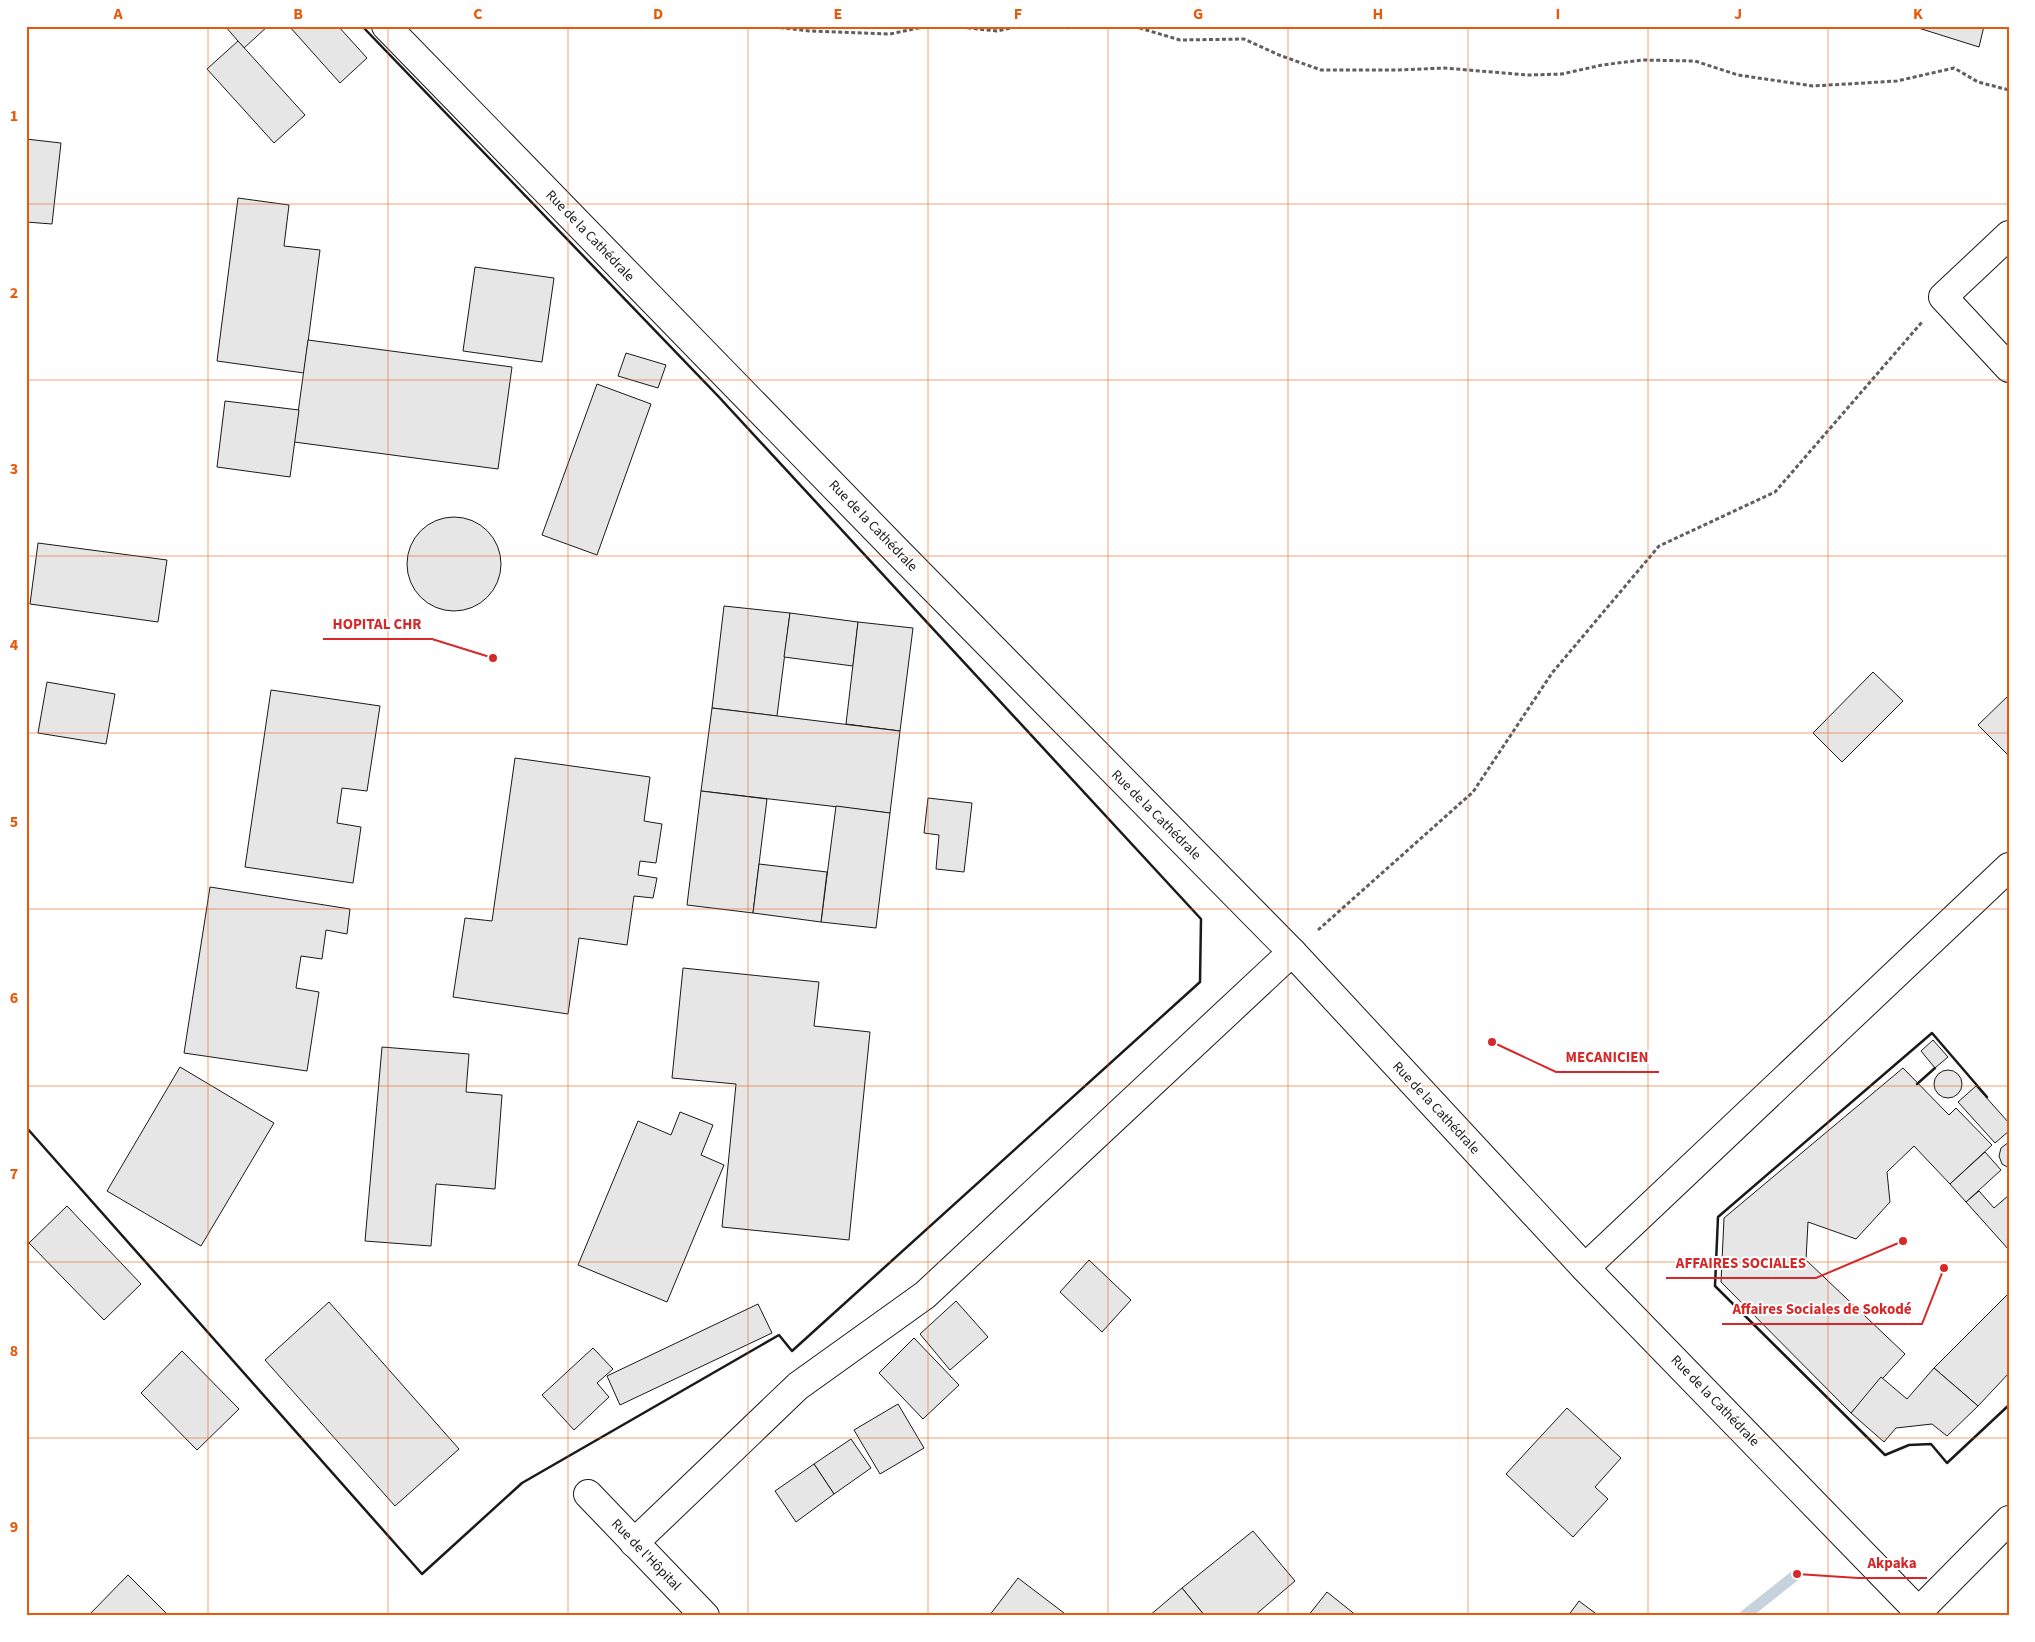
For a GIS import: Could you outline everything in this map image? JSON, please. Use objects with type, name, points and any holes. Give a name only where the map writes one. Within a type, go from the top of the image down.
[{"type":"street","name":"Rue de la Cathédrale","points":[[386,26],[888,542],[1292,952],[1586,1268],[1916,1614]]},
{"type":"street","points":[[2009,235],[1944,297],[2009,368]]},
{"type":"street","points":[[1586,1268],[2009,867]]},
{"type":"street","points":[[634,1543],[798,1386],[925,1295],[1292,952]]},
{"type":"street","name":"Rue de l'Hôpital","points":[[588,1494],[705,1616]]},
{"type":"street","points":[[1916,1614],[2009,1520]]},
{"type":"path","points":[[767,26],[809,31],[880,34],[890,34],[928,26],[959,27],[997,32],[1020,26]]},
{"type":"path","points":[[1059,26],[1070,28],[1080,26]]},
{"type":"path","points":[[1133,26],[1180,40],[1244,39],[1278,56],[1322,70],[1444,68],[1528,75],[1562,74],[1602,65],[1642,60],[1695,61],[1738,75],[1813,86],[1897,81],[1954,68],[1978,82],[2009,90]]},
{"type":"path","points":[[1292,952],[1473,792],[1552,673],[1659,546],[1776,492],[1944,297]]},
{"type":"building","points":[[225,26],[268,26],[244,48]]},
{"type":"building","points":[[289,26],[338,26],[367,58],[340,83]]},
{"type":"building","points":[[1912,26],[1984,26],[1979,47]]},
{"type":"building","points":[[238,41],[305,115],[274,143],[207,69]]},
{"type":"building","points":[[26,139],[61,143],[52,224],[26,222]]},
{"type":"building","points":[[238,198],[289,205],[284,246],[320,250],[304,373],[217,361]]},
{"type":"building","points":[[475,267],[554,278],[542,362],[463,351]]},
{"type":"building","points":[[308,340],[512,367],[498,469],[294,442]]},
{"type":"building","points":[[626,353],[666,365],[658,388],[618,376]]},
{"type":"building","points":[[597,384],[651,404],[597,555],[542,535]]},
{"type":"building","points":[[225,401],[299,410],[290,477],[217,467]]},
{"type":"building","points":[[454,517],[472,521],[487,531],[497,546],[501,564],[497,582],[487,597],[472,607],[454,611],[436,607],[421,597],[411,582],[407,564],[411,546],[421,531],[436,521]]},
{"type":"building","points":[[38,543],[167,560],[158,622],[30,604]]},
{"type":"building","points":[[724,606],[790,613],[777,716],[712,708]]},
{"type":"building","points":[[790,613],[858,622],[853,666],[784,657]]},
{"type":"building","points":[[858,622],[913,628],[900,731],[846,724]]},
{"type":"building","points":[[1873,672],[1903,701],[1842,762],[1813,733]]},
{"type":"building","points":[[47,682],[115,694],[106,744],[38,733]]},
{"type":"building","points":[[271,690],[380,706],[367,791],[342,788],[337,823],[361,827],[353,883],[245,867]]},
{"type":"building","points":[[2009,695],[2009,756],[1978,725]]},
{"type":"building","points":[[712,708],[900,731],[890,813],[701,791]]},
{"type":"building","points":[[515,758],[650,777],[644,821],[662,824],[656,863],[640,861],[638,875],[657,878],[653,898],[634,896],[627,945],[579,938],[568,1014],[453,997],[465,918],[492,921]]},
{"type":"building","points":[[701,791],[767,799],[753,913],[687,905]]},
{"type":"building","points":[[928,798],[972,803],[964,872],[936,869],[939,835],[924,833]]},
{"type":"building","points":[[836,806],[890,813],[876,928],[821,922]]},
{"type":"building","points":[[759,864],[827,872],[821,922],[753,913]]},
{"type":"building","points":[[210,887],[350,909],[347,934],[326,930],[322,959],[301,956],[296,988],[319,992],[307,1071],[184,1053]]},
{"type":"building","points":[[683,968],[819,982],[814,1026],[870,1032],[849,1240],[722,1227],[736,1084],[672,1078]]},
{"type":"building","points":[[1933,1040],[1948,1057],[1935,1068],[1921,1051]]},
{"type":"building","points":[[382,1047],[469,1054],[466,1092],[502,1095],[495,1189],[436,1184],[431,1246],[365,1241]]},
{"type":"building","points":[[180,1067],[274,1123],[201,1246],[107,1191]]},
{"type":"building","points":[[1903,1068],[1949,1115],[1956,1108],[1992,1145],[1950,1184],[1914,1146],[1887,1172],[1890,1202],[1856,1239],[1808,1222],[1806,1260],[1905,1354],[1851,1413],[1721,1282],[1724,1218]]},
{"type":"building","points":[[1948,1070],[1958,1074],[1962,1084],[1958,1094],[1948,1098],[1938,1094],[1934,1084],[1938,1074]]},
{"type":"building","points":[[1976,1086],[2009,1123],[2009,1131],[1995,1143],[1958,1102]]},
{"type":"building","points":[[680,1112],[713,1125],[701,1155],[724,1165],[667,1302],[578,1265],[638,1121],[671,1135]]},
{"type":"building","points":[[2009,1142],[2009,1168],[2002,1164],[1999,1156],[2001,1148]]},
{"type":"building","points":[[1985,1152],[2001,1170],[1966,1202],[1950,1184]]},
{"type":"building","points":[[1979,1191],[1994,1208],[2009,1195],[2009,1250],[1966,1202]]},
{"type":"building","points":[[67,1206],[141,1284],[104,1320],[29,1243]]},
{"type":"building","points":[[1089,1260],[1131,1300],[1102,1332],[1060,1292]]},
{"type":"building","points":[[2009,1293],[2009,1373],[1978,1406],[1934,1368]]},
{"type":"building","points":[[956,1301],[988,1337],[950,1370],[920,1334]]},
{"type":"building","points":[[329,1302],[459,1449],[395,1506],[265,1360]]},
{"type":"building","points":[[758,1304],[772,1333],[620,1405],[607,1376]]},
{"type":"building","points":[[914,1338],[959,1385],[923,1419],[879,1373]]},
{"type":"building","points":[[593,1348],[613,1369],[597,1383],[609,1397],[574,1430],[542,1395]]},
{"type":"building","points":[[182,1351],[239,1409],[197,1450],[141,1393]]},
{"type":"building","points":[[1934,1368],[1978,1406],[1947,1436],[1932,1424],[1896,1428],[1884,1442],[1851,1413],[1881,1377],[1907,1399]]},
{"type":"building","points":[[898,1404],[924,1448],[880,1474],[854,1430]]},
{"type":"building","points":[[1567,1408],[1621,1458],[1595,1487],[1608,1499],[1573,1537],[1506,1474]]},
{"type":"building","points":[[851,1439],[871,1468],[834,1494],[814,1464]]},
{"type":"building","points":[[814,1464],[834,1494],[796,1522],[775,1491]]},
{"type":"building","points":[[1253,1531],[1295,1581],[1254,1616],[1205,1616],[1182,1588]]},
{"type":"building","points":[[128,1575],[169,1616],[88,1616]]},
{"type":"building","points":[[1018,1578],[1064,1613],[1062,1616],[989,1616]]},
{"type":"building","points":[[1182,1588],[1205,1616],[1149,1616]]},
{"type":"building","points":[[1327,1592],[1357,1616],[1308,1616]]},
{"type":"building","points":[[1579,1601],[1599,1616],[1568,1616]]},
{"type":"waterway","points":[[1744,1616],[1797,1574]]},
{"type":"wall","points":[[26,1127],[422,1574],[522,1483],[779,1335],[792,1351],[1200,982],[1201,919],[718,396],[362,26]]},
{"type":"wall","points":[[1987,1097],[1932,1033],[1718,1217],[1715,1286],[1885,1455],[1909,1445],[1931,1444],[1947,1463],[2009,1405]]},
{"type":"wall","points":[[1917,1084],[1935,1068]]},
{"type":"place","name":"HOPITAL CHR","points":[[493,658]]},
{"type":"place","name":"MECANICIEN","points":[[1492,1042]]},
{"type":"place","name":"AFFAIRES SOCIALES","points":[[1903,1241]]},
{"type":"place","name":"Affaires Sociales de Sokodé","points":[[1944,1268]]},
{"type":"place","name":"Akpaka","points":[[1797,1574]]}]
